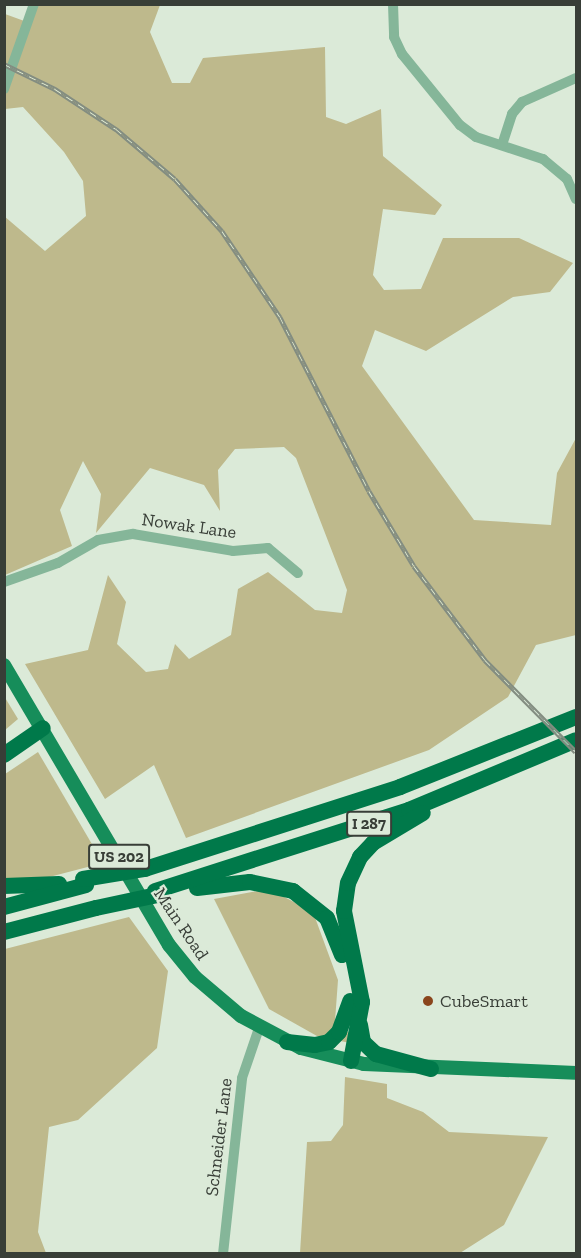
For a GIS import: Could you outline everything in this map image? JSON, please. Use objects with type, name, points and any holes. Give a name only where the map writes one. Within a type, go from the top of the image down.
[{"type":"highway","name":"I 287","points":[[85,882],[145,869],[400,787],[576,717]]},
{"type":"highway","points":[[4,743],[41,723]]},
{"type":"highway","points":[[4,755],[41,723]]},
{"type":"highway","name":"I 287","points":[[156,893],[367,824],[576,740]]},
{"type":"highway","points":[[431,1069],[371,1051],[363,1042],[359,1022],[361,991],[344,911],[348,883],[360,857],[393,830],[528,761]]},
{"type":"highway","points":[[4,886],[34,887],[85,882]]},
{"type":"highway","points":[[4,907],[85,882]]},
{"type":"highway","points":[[4,932],[156,893],[250,882],[284,887],[303,896],[327,918],[337,936],[350,1001],[346,1060]]},
{"type":"highway","points":[[288,1042],[315,1045],[329,1042],[339,1032],[350,1001]]},
{"type":"highway","points":[[346,1060],[359,1022]]},
{"type":"main road","name":"Main Road","points":[[4,665],[41,723],[169,945],[209,991],[259,1028],[288,1042],[346,1060],[431,1069],[576,1073]]},
{"type":"street","points":[[4,89],[34,4]]},
{"type":"street","points":[[393,4],[394,37],[408,62],[459,125],[476,137],[552,165],[567,179],[576,199]]},
{"type":"street","points":[[502,145],[512,114],[522,102],[576,78]]},
{"type":"street","name":"Nowak Lane","points":[[4,582],[58,563],[98,540],[134,534],[232,551],[268,548],[298,573]]},
{"type":"street","name":"Schneider Lane","points":[[223,1254],[242,1078],[259,1028]]},
{"type":"shaded area","points":[[34,5],[160,5],[150,32],[172,83],[190,83],[203,58],[325,47],[326,117],[346,124],[381,109],[383,156],[442,205],[435,215],[383,209],[373,275],[384,290],[421,289],[443,238],[519,238],[573,263],[550,292],[513,297],[426,351],[375,330],[362,366],[474,520],[551,525],[557,473],[576,438],[576,635],[536,645],[508,697],[429,750],[186,838],[154,765],[105,799],[25,664],[88,650],[108,575],[126,602],[117,644],[146,672],[168,669],[175,644],[189,659],[231,635],[238,589],[268,572],[315,610],[342,613],[347,590],[296,458],[284,447],[235,449],[218,470],[220,511],[204,485],[150,468],[96,533],[101,494],[83,461],[60,510],[72,546],[5,575],[4,216],[45,251],[86,216],[83,181],[64,152],[23,107],[5,109],[5,14],[27,22]]},
{"type":"shaded area","points":[[4,696],[18,719],[5,730],[4,729]]},
{"type":"shaded area","points":[[38,752],[103,863],[30,882],[5,880],[5,774]]},
{"type":"shaded area","points":[[269,889],[313,912],[338,980],[335,1021],[364,1046],[317,1036],[269,1009],[214,899]]},
{"type":"shaded area","points":[[129,917],[168,971],[157,1048],[78,1120],[49,1127],[38,1232],[46,1253],[5,1253],[5,949]]},
{"type":"shaded area","points":[[345,1077],[387,1084],[387,1098],[423,1112],[449,1132],[548,1137],[504,1225],[460,1253],[300,1253],[307,1142],[331,1141],[343,1125]]},
{"type":"railway","points":[[4,64],[55,89],[116,129],[175,179],[222,231],[280,317],[369,491],[414,566],[485,660],[576,752]]},
{"type":"place","name":"CubeSmart","points":[[428,1001]]}]
